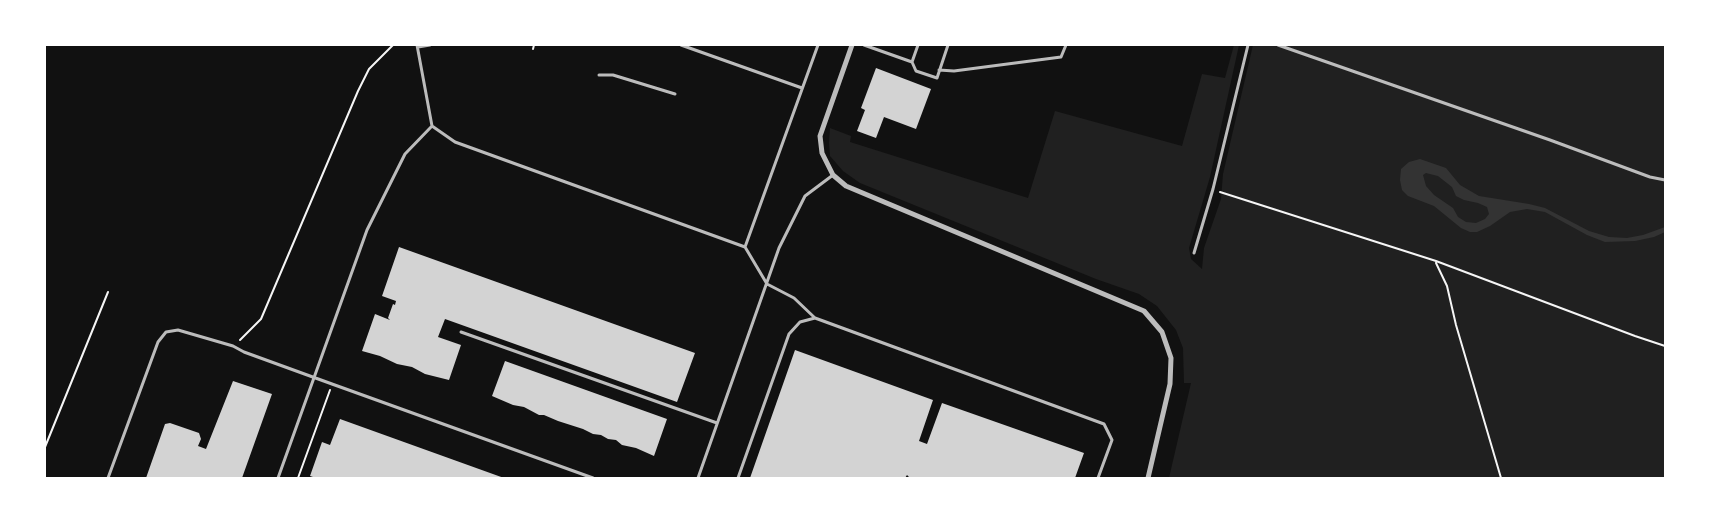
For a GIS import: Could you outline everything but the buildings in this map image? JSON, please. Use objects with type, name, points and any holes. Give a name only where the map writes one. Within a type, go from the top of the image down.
[{"type":"street","points":[[852,45],[820,136],[822,153],[833,175],[846,186],[1144,311],[1162,332],[1171,358],[1170,384],[1148,478]]},
{"type":"lane","points":[[430,45],[418,46],[432,126],[455,142],[745,247],[767,284],[794,298],[815,318],[1104,423],[1112,440],[1098,478]]},
{"type":"lane","points":[[681,45],[802,88]]},
{"type":"lane","points":[[745,247],[818,45]]},
{"type":"lane","points":[[864,45],[912,62]]},
{"type":"lane","points":[[918,45],[912,62],[916,71],[937,78],[948,45]]},
{"type":"lane","points":[[939,70],[954,71],[1061,57],[1066,45]]},
{"type":"lane","points":[[1194,253],[1213,189],[1248,45]]},
{"type":"lane","points":[[1278,45],[1650,177],[1665,180]]},
{"type":"lane","points":[[599,75],[613,75],[675,94]]},
{"type":"lane","points":[[278,478],[367,230],[405,154],[432,126]]},
{"type":"lane","points":[[698,478],[779,248],[805,196],[833,175]]},
{"type":"lane","points":[[738,478],[789,334],[800,322],[815,318]]},
{"type":"lane","points":[[108,478],[158,342],[166,332],[177,330],[233,346],[244,352],[592,478]]},
{"type":"lane","points":[[461,333],[717,423]]},
{"type":"path","points":[[233,346],[261,320],[358,91],[369,69],[393,45]]},
{"type":"path","points":[[532,49],[534,45]]},
{"type":"path","points":[[1213,189],[1436,261],[1665,346]]},
{"type":"path","points":[[1436,261],[1447,286],[1456,325],[1501,478]]},
{"type":"path","points":[[45,447],[108,292]]},
{"type":"path","points":[[298,478],[332,384]]},
{"type":"shaded area","points":[[1234,45],[1239,45],[1210,177],[1189,248],[1191,259],[1202,269],[1204,248],[1221,199],[1223,174],[1253,45],[1665,45],[1665,478],[1169,478],[1191,383],[1184,383],[1183,348],[1176,330],[1157,306],[1139,294],[1096,279],[860,183],[843,171],[830,156],[830,128],[851,136],[850,142],[1028,198],[1055,111],[1182,146],[1202,74],[1225,78]]},
{"type":"shaded area","points":[[1420,159],[1446,168],[1460,185],[1479,196],[1545,208],[1589,231],[1609,237],[1627,238],[1665,227],[1665,232],[1635,241],[1605,242],[1545,212],[1527,209],[1510,212],[1490,226],[1477,232],[1470,232],[1461,228],[1434,206],[1408,196],[1402,190],[1401,169],[1409,162]],"holes":[[[1426,173],[1438,176],[1452,187],[1456,196],[1487,207],[1489,214],[1485,219],[1476,223],[1466,222],[1458,217],[1453,208],[1434,195],[1426,186],[1423,175]]]}]
